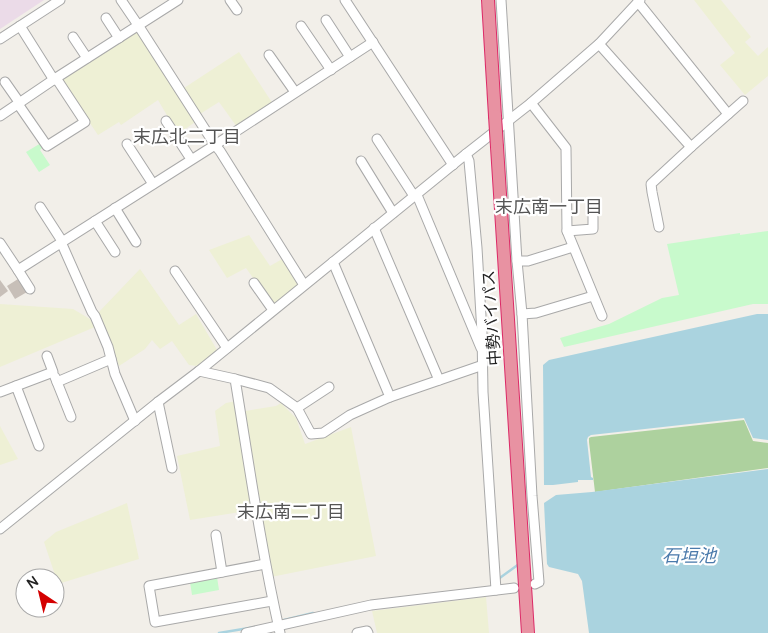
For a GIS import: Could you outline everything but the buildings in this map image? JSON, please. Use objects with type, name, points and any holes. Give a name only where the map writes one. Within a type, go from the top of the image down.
[{"type":"highway","name":"中勢バイパス","points":[[488,0],[528,633]]},
{"type":"street","points":[[0,39],[60,0]]},
{"type":"street","points":[[121,0],[214,145],[220,151],[304,285]]},
{"type":"street","points":[[0,116],[178,0]]},
{"type":"street","points":[[230,0],[237,10]]},
{"type":"street","points":[[345,0],[453,165]]},
{"type":"street","points":[[500,0],[539,582],[535,584]]},
{"type":"street","points":[[0,529],[531,103],[599,44],[639,1],[728,114]]},
{"type":"street","points":[[106,18],[119,38]]},
{"type":"street","points":[[326,20],[350,57]]},
{"type":"street","points":[[5,82],[47,146],[85,122],[20,26]]},
{"type":"street","points":[[301,26],[330,70]]},
{"type":"street","points":[[73,37],[87,58]]},
{"type":"street","points":[[18,270],[373,42]]},
{"type":"street","points":[[599,44],[691,147]]},
{"type":"street","points":[[269,55],[295,92]]},
{"type":"street","points":[[659,228],[651,184],[743,101]]},
{"type":"street","points":[[531,103],[566,148],[567,231],[602,316]]},
{"type":"street","points":[[166,121],[191,160]]},
{"type":"street","points":[[377,139],[415,195],[482,352]]},
{"type":"street","points":[[127,144],[153,184]]},
{"type":"street","points":[[466,154],[469,161],[477,248],[483,392],[496,590]]},
{"type":"street","points":[[360,161],[393,213]]},
{"type":"street","points":[[40,207],[61,242],[95,316],[108,347],[115,374],[135,420]]},
{"type":"street","points":[[115,208],[136,242]]},
{"type":"street","points":[[567,231],[593,229],[593,213]]},
{"type":"street","points":[[95,220],[115,252]]},
{"type":"street","points":[[374,228],[439,380]]},
{"type":"street","points":[[0,243],[30,288]]},
{"type":"street","points":[[517,261],[528,261],[573,247]]},
{"type":"street","points":[[333,262],[390,397]]},
{"type":"street","points":[[176,271],[228,348]]},
{"type":"street","points":[[254,284],[273,310]]},
{"type":"street","points":[[522,314],[536,314],[594,296]]},
{"type":"street","points":[[47,356],[71,417]]},
{"type":"street","points":[[57,382],[111,359]]},
{"type":"street","points":[[199,371],[269,388],[297,408],[311,434],[323,433],[350,415],[390,397],[483,365]]},
{"type":"street","points":[[0,392],[54,372]]},
{"type":"street","points":[[235,379],[265,564],[278,626]]},
{"type":"street","points":[[16,386],[39,446]]},
{"type":"street","points":[[297,408],[329,388]]},
{"type":"street","points":[[158,402],[172,468]]},
{"type":"street","points":[[216,536],[222,572]]},
{"type":"street","points":[[265,564],[148,586],[155,622],[272,601]]},
{"type":"street","points":[[246,633],[371,605],[514,588]]},
{"type":"street","points":[[357,633],[367,631],[368,633]]},
{"type":"shaded area","points":[[0,0],[44,0],[0,29]]},
{"type":"green space","points":[[694,0],[721,0],[751,37],[745,42],[758,56],[768,47],[768,76],[745,95],[720,65],[735,53]]},
{"type":"green space","points":[[138,29],[198,120],[178,134],[158,100],[121,125],[119,122],[98,135],[60,79]]},
{"type":"green space","points":[[239,52],[273,104],[237,127],[219,102],[200,114],[184,88]]},
{"type":"green space","points":[[41,143],[43,147],[40,150],[50,165],[39,172],[26,152]]},
{"type":"green space","points":[[768,231],[768,304],[753,304],[564,347],[560,338],[609,324],[662,298],[679,295],[667,244],[740,233],[740,235]]},
{"type":"green space","points":[[249,235],[270,266],[284,258],[300,284],[273,306],[246,268],[227,278],[209,250]]},
{"type":"green space","points":[[140,269],[179,325],[196,314],[217,350],[197,366],[189,365],[172,341],[160,349],[152,340],[145,349],[119,366],[98,313]]},
{"type":"green space","points":[[0,304],[73,309],[90,319],[95,327],[0,367]]},
{"type":"green space","points":[[236,401],[253,510],[190,520],[177,456],[220,446],[215,411],[226,403]]},
{"type":"green space","points":[[281,403],[296,418],[305,444],[351,427],[376,556],[271,577],[245,411],[276,406]]},
{"type":"green space","points":[[744,420],[753,441],[768,443],[768,468],[595,492],[589,442],[591,437]]},
{"type":"green space","points":[[0,426],[18,459],[0,465]]},
{"type":"green space","points":[[127,503],[139,559],[65,582],[65,568],[53,568],[44,542],[56,532]]},
{"type":"green space","points":[[217,577],[219,590],[192,595],[190,582]]},
{"type":"green space","points":[[486,597],[489,633],[377,633],[372,611]]},
{"type":"water","points":[[757,314],[768,314],[768,440],[753,438],[744,418],[591,435],[587,440],[591,477],[593,480],[578,480],[578,482],[544,485],[543,365],[549,360]]},
{"type":"water","name":"石垣池","points":[[768,469],[768,633],[589,633],[582,581],[578,574],[549,567],[547,564],[544,503],[556,495]]},
{"type":"waterway","points":[[497,580],[519,564]]},
{"type":"waterway","points":[[280,621],[313,613]]},
{"type":"waterway","points":[[219,633],[255,627]]},
{"type":"district","name":"末広北二丁目","points":[[187,137]]},
{"type":"district","name":"末広南一丁目","points":[[549,207]]},
{"type":"district","name":"末広南二丁目","points":[[291,512]]}]
